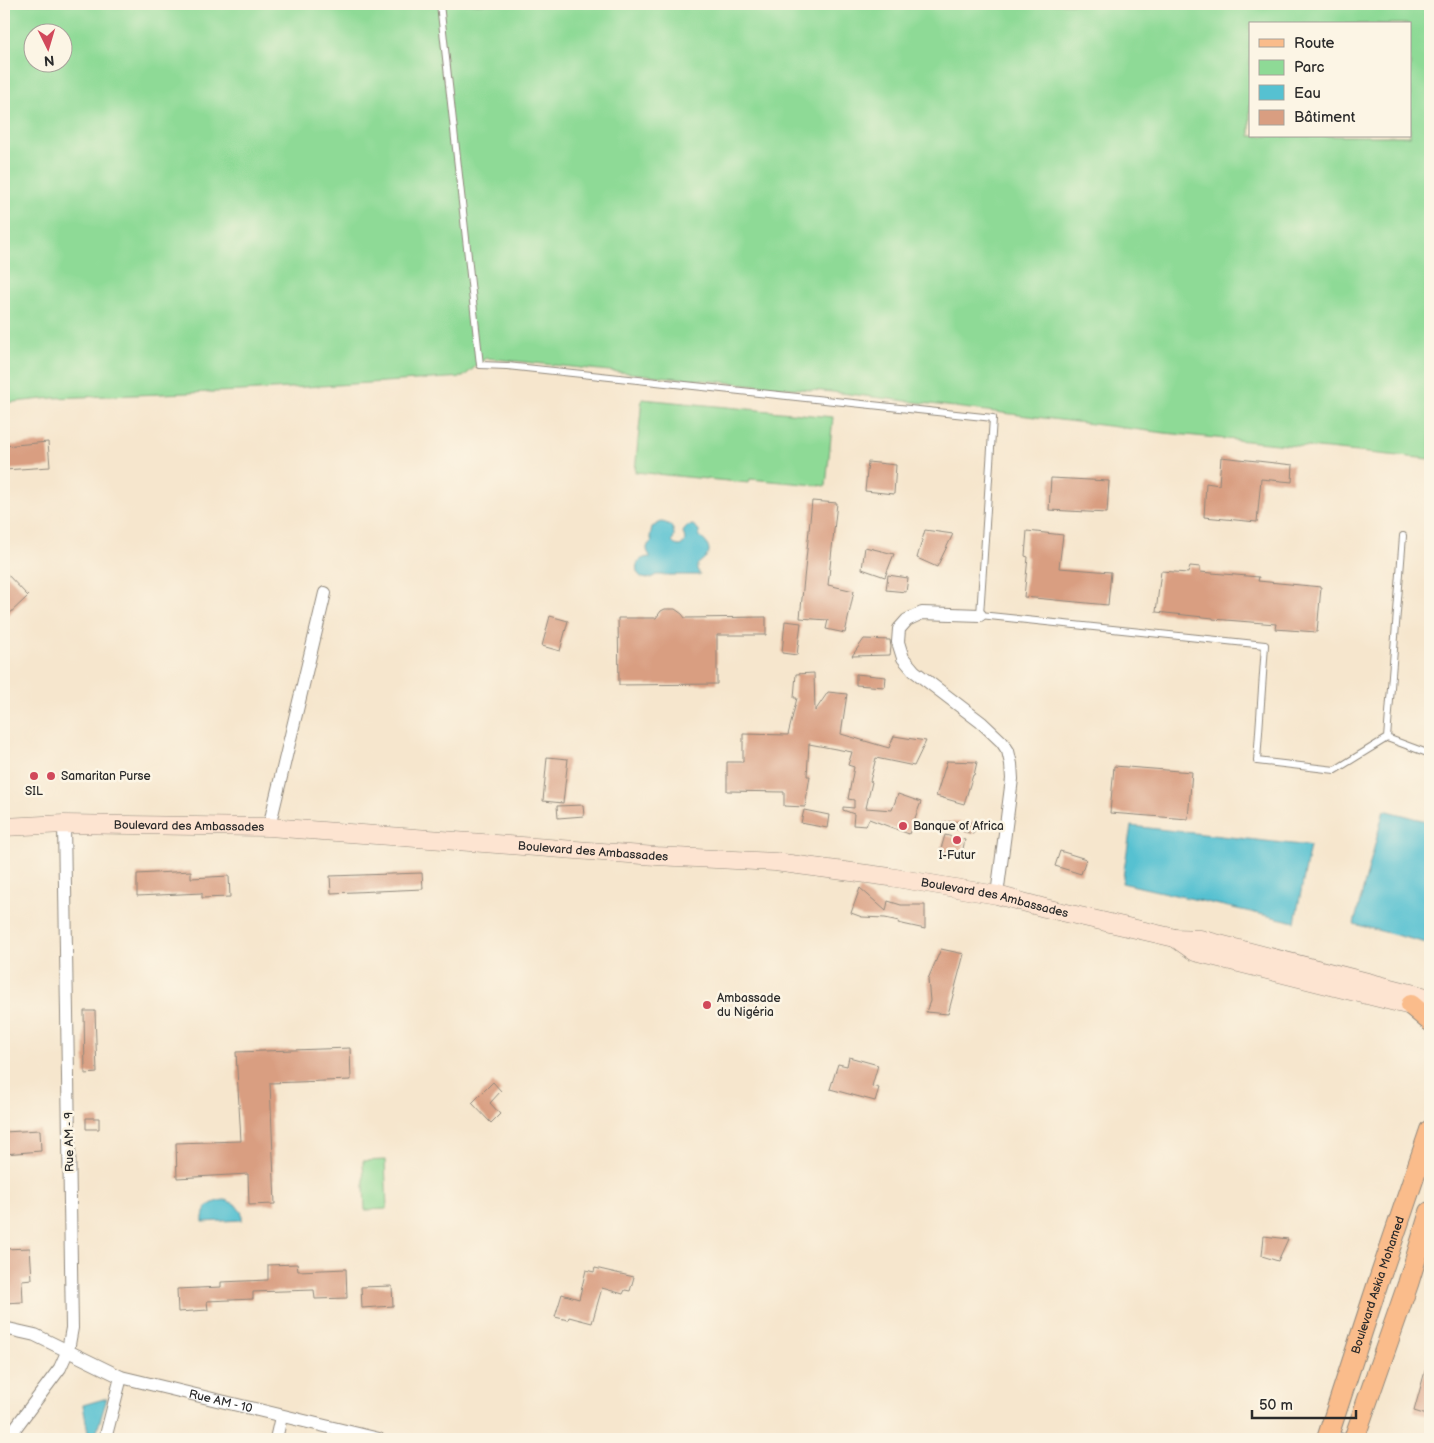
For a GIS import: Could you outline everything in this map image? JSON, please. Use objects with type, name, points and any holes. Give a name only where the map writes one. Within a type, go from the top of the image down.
[{"type":"main road","name":"Boulevard des Ambassades","points":[[4,827],[64,824],[269,827],[656,856],[775,862],[890,876],[997,895],[1175,938],[1200,939],[1430,998]]},
{"type":"main road","name":"Boulevard des Ambassades","points":[[1175,938],[1195,952],[1430,1012]]},
{"type":"main road","points":[[1411,1006],[1430,1021]]},
{"type":"main road","name":"Boulevard Askia Mohamed","points":[[1328,1436],[1430,1130]]},
{"type":"main road","points":[[1354,1439],[1408,1284],[1430,1212]]},
{"type":"street","points":[[269,827],[325,593]]},
{"type":"street","points":[[980,615],[922,613],[907,620],[899,629],[898,642],[903,658],[914,671],[982,723],[1002,742],[1008,751],[1012,764],[1012,778],[997,895]]},
{"type":"street","name":"Rue AM - 9","points":[[7,1439],[60,1368],[68,1350],[72,1328],[64,824]]},
{"type":"street","name":"Rue AM - 10","points":[[4,1328],[36,1335],[121,1377],[281,1417],[379,1439]]},
{"type":"street","points":[[105,1439],[121,1377]]},
{"type":"street","points":[[276,1439],[281,1417]]},
{"type":"lane","points":[[440,4],[480,365],[526,368],[993,418],[980,615],[1265,645],[1257,761],[1334,770],[1387,738]]},
{"type":"lane","points":[[1387,738],[1403,536]]},
{"type":"lane","points":[[1387,738],[1430,754]]},
{"type":"lane","points":[[1328,1436],[1349,1439]]},
{"type":"green space","points":[[4,4],[1430,4],[1430,459],[1165,433],[833,392],[486,358],[463,377],[241,391],[53,398],[4,403]]},
{"type":"green space","points":[[642,399],[833,417],[826,486],[750,479],[749,483],[635,472]]},
{"type":"green space","points":[[385,1160],[387,1209],[365,1210],[363,1161]]},
{"type":"water","points":[[661,522],[668,524],[673,529],[672,542],[675,545],[680,546],[684,543],[683,532],[687,526],[693,525],[699,530],[699,537],[706,543],[709,549],[708,555],[697,566],[700,575],[656,575],[644,578],[639,575],[637,566],[639,562],[643,558],[651,557],[647,549],[652,541],[650,537],[652,527]]},
{"type":"water","points":[[1384,810],[1430,822],[1430,944],[1354,924]]},
{"type":"water","points":[[1131,826],[1310,846],[1295,922],[1122,883]]},
{"type":"water","points":[[225,1200],[235,1204],[242,1213],[242,1220],[203,1222],[204,1212],[212,1203]]},
{"type":"water","points":[[107,1398],[96,1434],[88,1433],[83,1405]]},
{"type":"building","points":[[48,442],[50,467],[4,470],[4,446]]},
{"type":"building","points":[[1221,457],[1293,465],[1292,482],[1261,479],[1257,522],[1204,517],[1206,483],[1219,485]]},
{"type":"building","points":[[868,462],[896,465],[894,494],[865,491]]},
{"type":"building","points":[[1051,478],[1109,481],[1107,513],[1049,510]]},
{"type":"building","points":[[812,501],[837,503],[828,585],[854,591],[845,633],[826,629],[828,620],[800,618]]},
{"type":"building","points":[[925,530],[953,534],[937,567],[917,558]]},
{"type":"building","points":[[1027,531],[1063,535],[1059,568],[1111,572],[1108,605],[1024,597],[1028,557],[1025,556]]},
{"type":"building","points":[[865,547],[894,554],[885,577],[862,569]]},
{"type":"building","points":[[1190,566],[1200,567],[1200,572],[1259,577],[1258,581],[1321,587],[1317,632],[1275,629],[1276,624],[1156,612],[1161,571],[1188,573]]},
{"type":"building","points":[[4,571],[28,596],[4,619]]},
{"type":"building","points":[[888,575],[908,578],[906,592],[886,590]]},
{"type":"building","points":[[665,609],[675,609],[685,618],[766,617],[766,635],[717,635],[717,684],[619,685],[618,618],[656,618]]},
{"type":"building","points":[[550,616],[568,621],[560,651],[542,646]]},
{"type":"building","points":[[785,621],[801,623],[797,655],[782,653]]},
{"type":"building","points":[[864,639],[890,640],[890,655],[852,656]]},
{"type":"building","points":[[814,673],[815,711],[828,692],[847,694],[841,734],[889,748],[894,736],[926,741],[914,766],[876,758],[870,781],[872,782],[866,808],[892,810],[898,794],[921,802],[909,834],[869,819],[866,826],[853,825],[854,814],[843,810],[843,807],[854,808],[854,800],[848,799],[854,767],[848,765],[852,752],[809,744],[807,776],[810,776],[805,807],[784,806],[784,792],[727,791],[727,762],[743,762],[743,734],[788,735],[797,698],[794,698],[796,674]]},
{"type":"building","points":[[856,674],[886,677],[885,687],[856,685]]},
{"type":"building","points":[[547,757],[568,759],[563,803],[543,801]]},
{"type":"building","points":[[947,761],[977,762],[964,804],[936,796]]},
{"type":"building","points":[[1114,766],[1192,772],[1188,819],[1110,813]]},
{"type":"building","points":[[583,805],[584,816],[558,818],[557,806]]},
{"type":"building","points":[[804,810],[829,815],[827,828],[801,823]]},
{"type":"building","points":[[942,822],[977,822],[973,834],[941,825]]},
{"type":"building","points":[[945,835],[965,840],[961,857],[940,852]]},
{"type":"building","points":[[1060,851],[1086,859],[1081,874],[1055,866]]},
{"type":"building","points":[[191,871],[191,878],[229,876],[230,897],[202,898],[202,893],[137,896],[137,874]]},
{"type":"building","points":[[422,873],[423,889],[331,893],[330,876]]},
{"type":"building","points":[[860,888],[886,911],[888,901],[901,905],[925,905],[925,929],[898,923],[899,921],[862,917],[851,913]]},
{"type":"building","points":[[941,949],[964,954],[948,1014],[926,1012],[930,1001],[928,979]]},
{"type":"building","points":[[84,1011],[95,1011],[97,1073],[85,1074]]},
{"type":"building","points":[[350,1048],[351,1080],[270,1083],[275,1204],[249,1205],[248,1174],[177,1178],[176,1143],[241,1141],[236,1052]]},
{"type":"building","points":[[849,1057],[878,1065],[872,1086],[879,1088],[875,1101],[830,1089],[838,1064],[847,1066]]},
{"type":"building","points":[[493,1082],[501,1091],[490,1103],[500,1114],[491,1123],[472,1103]]},
{"type":"building","points":[[86,1118],[99,1118],[99,1129],[86,1129]]},
{"type":"building","points":[[40,1130],[41,1151],[4,1154],[4,1132]]},
{"type":"building","points":[[1264,1236],[1288,1239],[1278,1261],[1262,1256]]},
{"type":"building","points":[[30,1248],[32,1279],[22,1280],[23,1302],[4,1303],[4,1249]]},
{"type":"building","points":[[297,1264],[298,1271],[346,1269],[347,1298],[315,1299],[314,1290],[253,1292],[253,1299],[207,1301],[208,1310],[178,1312],[177,1289],[221,1287],[221,1282],[268,1280],[268,1265]]},
{"type":"building","points":[[595,1268],[634,1277],[630,1291],[625,1290],[623,1294],[602,1288],[592,1323],[569,1317],[568,1320],[555,1317],[562,1294],[579,1299],[586,1270],[594,1272]]},
{"type":"building","points":[[392,1286],[393,1306],[362,1308],[361,1287]]},
{"type":"building","points":[[1427,1364],[1430,1365],[1430,1416],[1414,1411]]},
{"type":"place","name":"SIL","points":[[34,776]]},
{"type":"place","name":"Samaritan Purse","points":[[51,776]]},
{"type":"place","name":"Banque of Africa","points":[[903,826]]},
{"type":"place","name":"I-Futur","points":[[957,840]]},
{"type":"place","name":"Ambassade du Nigéria","points":[[707,1005]]}]
